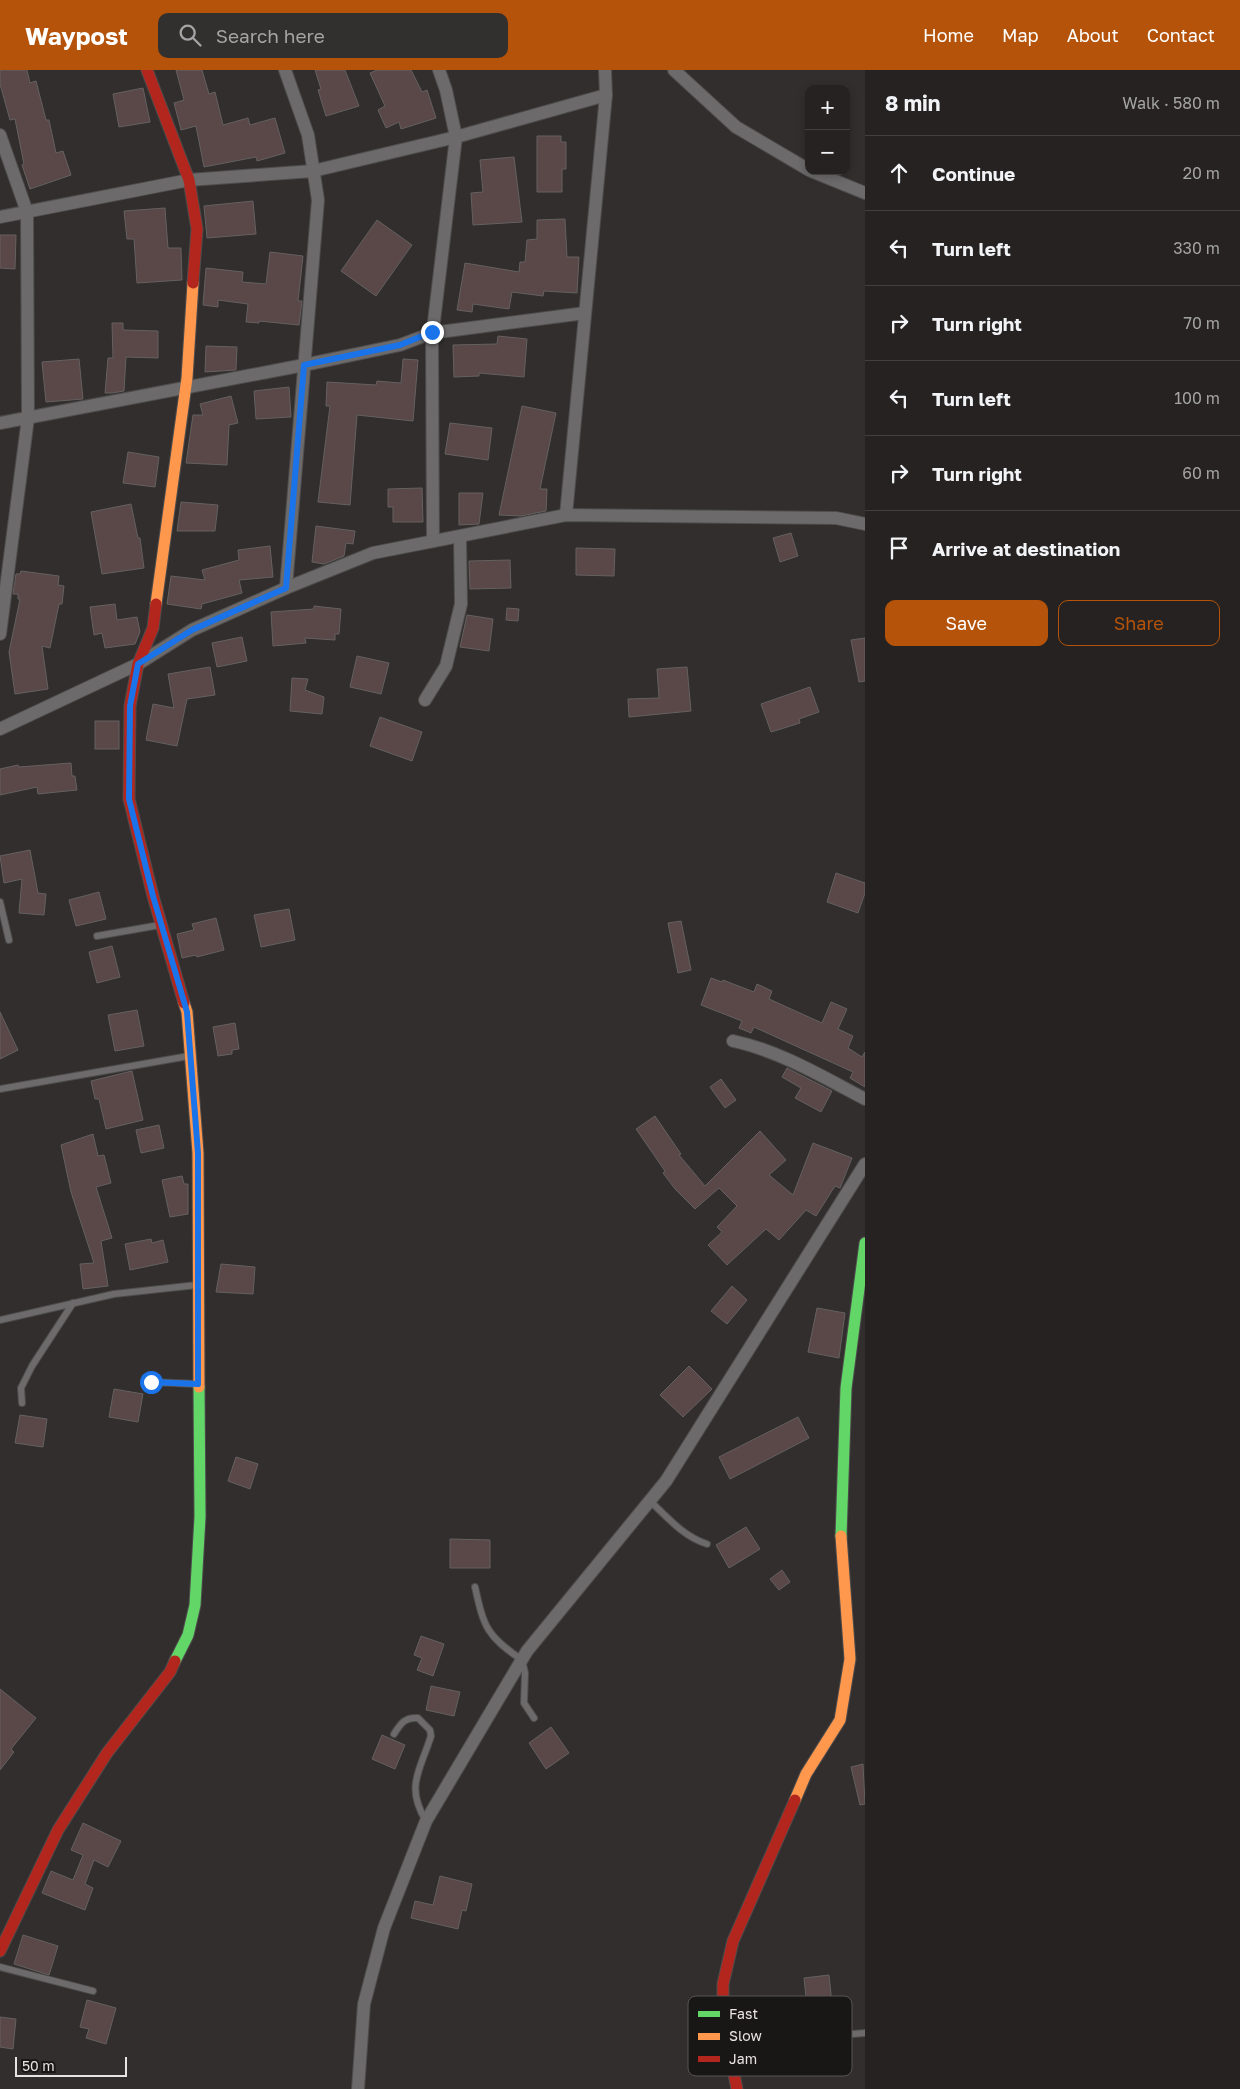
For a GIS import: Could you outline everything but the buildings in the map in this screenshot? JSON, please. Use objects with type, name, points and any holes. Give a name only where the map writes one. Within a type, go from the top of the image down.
[{"type":"street","points":[[0,1951],[58,1830],[107,1753],[170,1672],[188,1635],[195,1604],[200,1517],[198,1153],[187,1012],[161,924],[129,799],[130,706],[138,664],[152,628],[186,389],[197,229],[189,180],[147,70]]},
{"type":"street","points":[[286,70],[308,135],[318,200],[286,588]]},
{"type":"street","points":[[433,541],[432,332],[456,137],[446,90],[438,70]]},
{"type":"street","points":[[566,515],[606,95],[605,70]]},
{"type":"street","points":[[674,70],[736,127],[805,167]]},
{"type":"street","points":[[0,217],[189,180],[313,171],[456,137],[606,95]]},
{"type":"street","points":[[0,135],[27,212],[28,418],[0,634]]},
{"type":"street","points":[[822,175],[865,193]]},
{"type":"street","points":[[0,423],[186,389],[400,345],[432,332],[585,313]]},
{"type":"street","points":[[0,729],[138,664],[192,630],[286,588],[373,553],[566,515],[836,518],[865,524]]},
{"type":"street","points":[[425,700],[446,666],[461,604],[460,537]]},
{"type":"street","points":[[733,1041],[747,1044],[799,1064],[865,1099]]},
{"type":"street","points":[[358,2089],[364,2004],[384,1928],[426,1821],[522,1660],[666,1481],[865,1164]]},
{"type":"street","points":[[724,1996],[724,1984],[733,1941],[806,1774],[840,1720],[850,1659],[840,1551],[846,1388],[865,1243]]},
{"type":"street","points":[[734,2076],[737,2089]]},
{"type":"lane","points":[[0,902],[9,940]]},
{"type":"lane","points":[[97,936],[161,924]]},
{"type":"lane","points":[[0,1089],[190,1056]]},
{"type":"lane","points":[[0,1320],[114,1294],[198,1285]]},
{"type":"lane","points":[[22,1403],[21,1388],[32,1366],[73,1303]]},
{"type":"lane","points":[[151,1382],[198,1384]]},
{"type":"lane","points":[[650,1501],[681,1530],[696,1540],[707,1544]]},
{"type":"lane","points":[[475,1587],[483,1622],[500,1645],[522,1660],[526,1673],[524,1703],[534,1718]]},
{"type":"lane","points":[[394,1734],[402,1722],[410,1717],[418,1718],[430,1730],[431,1736],[414,1792],[417,1806],[426,1821]]},
{"type":"lane","points":[[0,1967],[93,1991]]},
{"type":"lane","points":[[852,2034],[865,2033]]},
{"type":"traffic: fast","points":[[841,1536],[846,1388],[865,1243]]},
{"type":"traffic: fast","points":[[175,1661],[188,1635],[195,1605],[200,1517],[199,1387]]},
{"type":"traffic: slow","points":[[156,604],[187,378],[193,283]]},
{"type":"traffic: slow","points":[[184,1003],[187,1012],[198,1153],[199,1387]]},
{"type":"traffic: slow","points":[[795,1800],[806,1774],[840,1720],[850,1659],[841,1536]]},
{"type":"traffic: jam","points":[[147,70],[189,180],[197,229],[193,283]]},
{"type":"traffic: jam","points":[[156,604],[153,628],[138,664],[130,706],[129,799],[153,896],[184,1003]]},
{"type":"traffic: jam","points":[[0,1951],[58,1830],[107,1753],[170,1672],[175,1661]]},
{"type":"traffic: jam","points":[[723,1996],[723,1984],[733,1941],[795,1800]]},
{"type":"traffic: jam","points":[[734,2076],[737,2089]]},
{"type":"route","points":[[151,1382],[198,1384],[198,1153],[187,1012],[153,896],[129,799],[130,706],[138,664],[192,630],[286,588],[304,365],[400,345],[432,332]]}]
